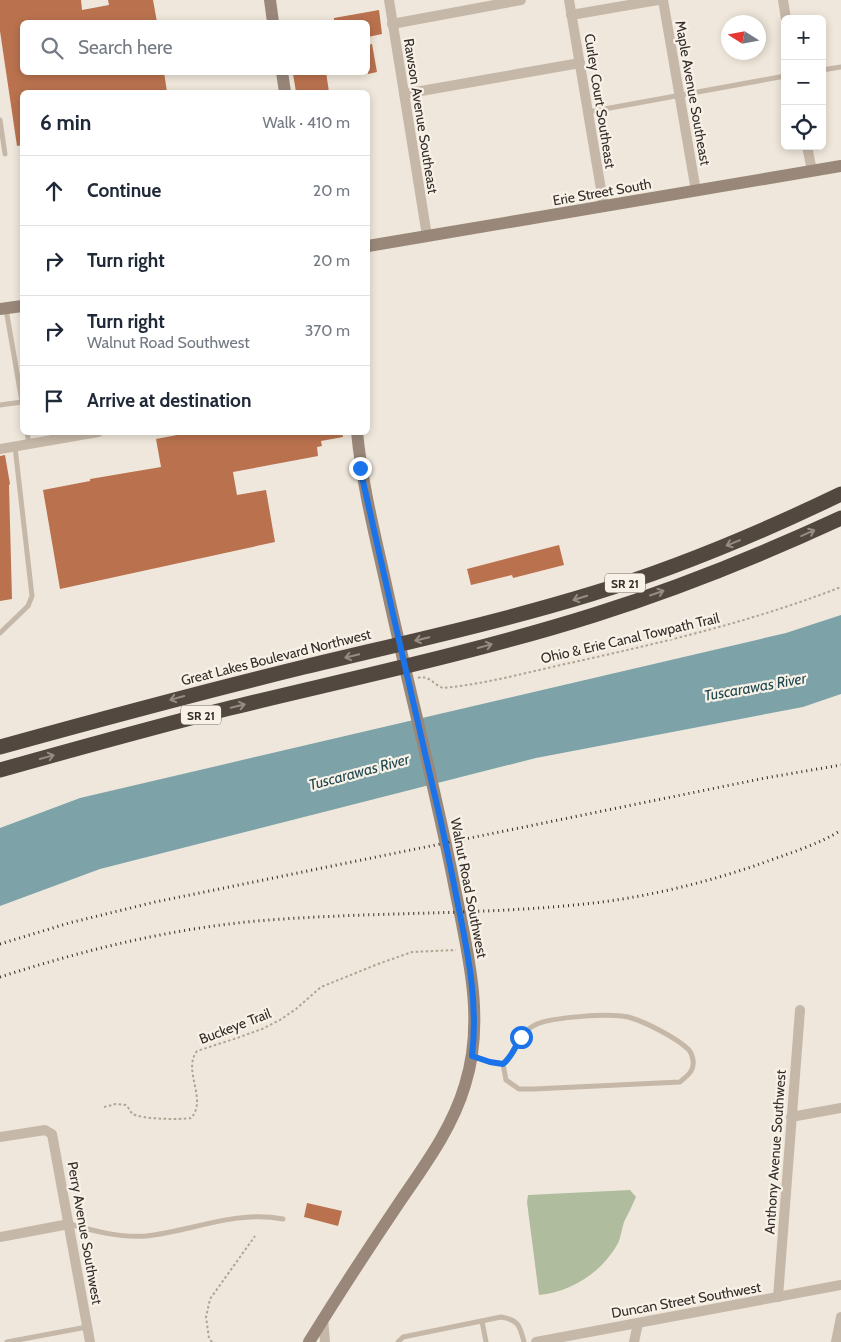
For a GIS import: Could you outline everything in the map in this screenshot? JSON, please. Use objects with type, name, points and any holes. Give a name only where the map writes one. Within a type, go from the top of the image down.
[{"type":"highway","points":[[765,529],[841,484]]},
{"type":"highway","name":"Great Lakes Boulevard Northwest","points":[[0,747],[201,692],[538,610],[592,594],[699,556],[765,529],[841,494]]},
{"type":"highway","name":"SR 21","points":[[0,770],[164,725],[524,636],[647,597],[754,557],[841,518]]},
{"type":"main road","points":[[270,0],[273,20]]},
{"type":"main road","points":[[282,75],[285,90]]},
{"type":"main road","name":"Erie Street South","points":[[370,246],[841,166]]},
{"type":"main road","points":[[3,309],[20,306]]},
{"type":"main road","name":"Walnut Road Southwest","points":[[308,1342],[446,1130],[460,1101],[472,1056],[475,1023],[467,950],[441,822],[360,468],[357,435]]},
{"type":"street","name":"Rawson Avenue Southeast","points":[[389,0],[427,236]]},
{"type":"street","points":[[392,24],[521,0]]},
{"type":"street","name":"Curley Court Southeast","points":[[569,0],[604,207]]},
{"type":"street","points":[[572,16],[658,0]]},
{"type":"street","name":"Maple Avenue Southeast","points":[[663,0],[696,191]]},
{"type":"street","points":[[783,0],[785,15]]},
{"type":"street","points":[[404,94],[580,62]]},
{"type":"street","points":[[808,150],[812,171]]},
{"type":"street","points":[[0,449],[83,435]]},
{"type":"street","name":"Anthony Avenue Southwest","points":[[778,1297],[800,1010]]},
{"type":"street","points":[[791,1117],[841,1108]]},
{"type":"street","name":"Perry Avenue Southwest","points":[[0,1137],[34,1131],[49,1131],[52,1134],[90,1342]]},
{"type":"street","points":[[0,1237],[69,1224]]},
{"type":"street","name":"Duncan Street Southwest","points":[[536,1342],[841,1285]]},
{"type":"street","points":[[836,1342],[841,1317]]},
{"type":"street","points":[[323,1318],[325,1342]]},
{"type":"street","points":[[634,1342],[638,1323]]},
{"type":"lane","points":[[826,69],[841,67]]},
{"type":"lane","points":[[588,112],[781,77]]},
{"type":"lane","points":[[0,120],[5,154]]},
{"type":"lane","points":[[3,309],[20,393]]},
{"type":"lane","points":[[0,405],[20,403]]},
{"type":"lane","points":[[27,435],[29,445]]},
{"type":"lane","points":[[0,633],[28,606],[32,596],[15,447]]},
{"type":"lane","points":[[472,1056],[503,1064],[510,1058],[521,1037],[534,1025],[549,1021],[608,1016],[627,1017],[643,1022],[690,1051],[694,1061],[691,1072],[680,1082],[534,1089],[519,1089],[506,1080],[503,1064]]},
{"type":"lane","points":[[69,1224],[103,1234],[144,1236],[226,1218],[271,1217],[283,1219]]},
{"type":"lane","points":[[398,1342],[403,1337],[502,1317],[513,1319],[520,1327],[524,1342]]},
{"type":"lane","points":[[482,1321],[486,1342]]},
{"type":"lane","points":[[7,1342],[87,1328]]},
{"type":"path","name":"Ohio & Erie Canal Towpath Trail","points":[[422,676],[443,688],[488,680],[714,630],[841,587]]},
{"type":"path","name":"Buckeye Trail","points":[[104,1107],[116,1104],[126,1105],[131,1113],[139,1117],[191,1118],[196,1109],[196,1090],[192,1062],[197,1051],[237,1038],[280,1020],[321,988],[378,964],[412,952],[456,950]]},
{"type":"path","points":[[212,1342],[209,1338],[206,1317],[210,1299],[255,1236]]},
{"type":"green space","points":[[630,1190],[636,1197],[624,1222],[619,1241],[605,1262],[575,1285],[563,1290],[539,1295],[527,1202],[528,1195]]},
{"type":"water","name":"Tuscarawas River","points":[[841,615],[841,694],[803,707],[536,758],[100,869],[0,906],[0,828],[80,798],[786,633]]},
{"type":"building","points":[[0,0],[81,0],[82,10],[109,5],[108,0],[153,0],[157,20],[20,20],[20,75],[164,75],[167,90],[20,90],[20,145],[17,146],[0,31]]},
{"type":"building","points":[[379,10],[382,34],[370,37],[370,20],[334,20],[334,18]]},
{"type":"building","points":[[370,44],[372,44],[377,72],[370,74]]},
{"type":"building","points":[[293,75],[326,75],[329,90],[296,90]]},
{"type":"building","points":[[177,435],[343,435],[343,437],[321,441],[322,446],[317,447],[318,456],[233,472],[237,495],[266,490],[275,542],[60,589],[43,490],[90,481],[90,479],[161,467],[156,439]]},
{"type":"building","points":[[5,455],[10,484],[12,599],[0,601],[0,456]]},
{"type":"building","points":[[559,545],[564,565],[513,578],[512,575],[471,585],[467,569]]},
{"type":"building","points":[[307,1203],[342,1211],[338,1226],[304,1217]]},
{"type":"railway","points":[[0,944],[69,923],[155,902],[765,778],[841,765]]},
{"type":"railway","points":[[0,977],[63,958],[127,942],[192,929],[300,918],[473,912],[559,906],[642,896],[719,877],[757,865],[812,845],[841,830]]},
{"type":"route","points":[[360,468],[441,822],[467,950],[474,1001],[475,1023],[472,1056],[503,1064],[510,1058],[521,1037]]}]
